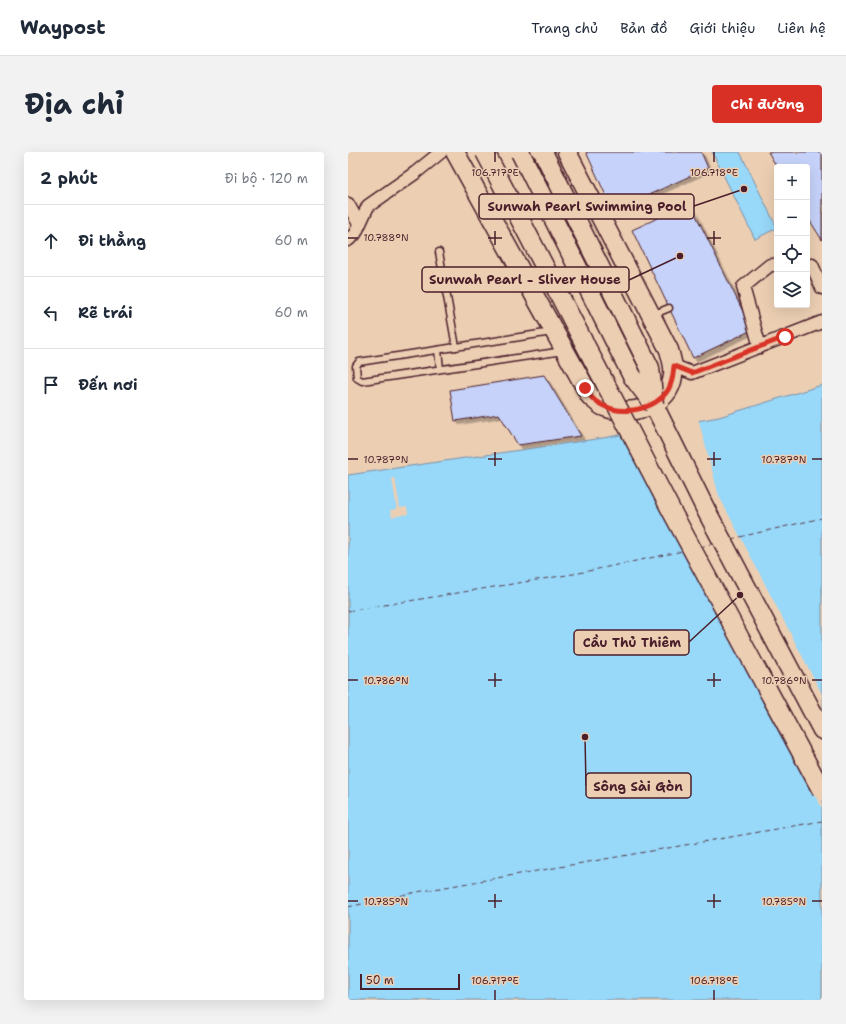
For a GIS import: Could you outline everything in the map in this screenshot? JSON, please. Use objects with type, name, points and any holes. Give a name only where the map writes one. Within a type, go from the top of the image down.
[{"type":"main road","points":[[455,152],[590,396],[602,406],[620,410],[638,410],[653,405],[668,390],[672,381],[674,366],[669,350],[567,152]]},
{"type":"main road","points":[[485,152],[671,510],[822,791]]},
{"type":"main road","points":[[520,152],[632,376],[654,405],[706,510],[822,730]]},
{"type":"main road","points":[[543,152],[650,368],[654,405]]},
{"type":"street","points":[[348,240],[355,234],[358,224],[368,206],[415,173],[441,152]]},
{"type":"street","points":[[348,204],[358,224]]},
{"type":"street","points":[[760,347],[743,287],[770,265],[774,265]]},
{"type":"street","points":[[810,265],[812,265],[822,288]]},
{"type":"street","points":[[674,366],[692,373],[822,322]]},
{"type":"lane","points":[[439,252],[456,347]]},
{"type":"lane","points":[[651,315],[669,308]]},
{"type":"lane","points":[[554,332],[359,362],[356,366],[357,378],[360,381],[564,351]]},
{"type":"lane","points":[[438,350],[440,369]]},
{"type":"water","points":[[712,152],[740,152],[774,222],[774,230],[755,239]]},
{"type":"water","points":[[822,385],[822,1000],[348,1000],[348,475],[603,438],[719,417]]},
{"type":"pier","points":[[698,418],[719,496],[822,694],[822,808],[623,432]]},
{"type":"pier","points":[[395,478],[400,508],[407,507],[408,514],[392,517],[390,510],[397,509],[392,479]]},
{"type":"building","points":[[586,152],[701,152],[708,168],[613,211]]},
{"type":"building","points":[[768,152],[822,152],[822,240],[810,221],[810,164],[775,164]]},
{"type":"building","points":[[690,203],[752,330],[693,358],[632,230]]},
{"type":"building","points":[[544,375],[581,436],[518,445],[499,414],[455,421],[450,390]]},
{"type":"ferry route","points":[[731,539],[822,518]]},
{"type":"ferry route","points":[[700,547],[714,543]]},
{"type":"ferry route","points":[[348,611],[579,573],[683,551]]},
{"type":"ferry route","points":[[348,907],[417,892],[822,821]]},
{"type":"place","name":"Sunwah Pearl Swimming Pool","points":[[744,189]]},
{"type":"place","name":"Sunwah Pearl - Sliver House","points":[[680,256]]},
{"type":"place","name":"Cầu Thủ Thiêm","points":[[740,595]]},
{"type":"place","name":"Sông Sài Gòn","points":[[585,737]]},
{"type":"route","points":[[585,388],[590,396],[602,406],[620,410],[638,410],[653,405],[668,390],[672,381],[674,366],[692,373],[785,337]]}]
